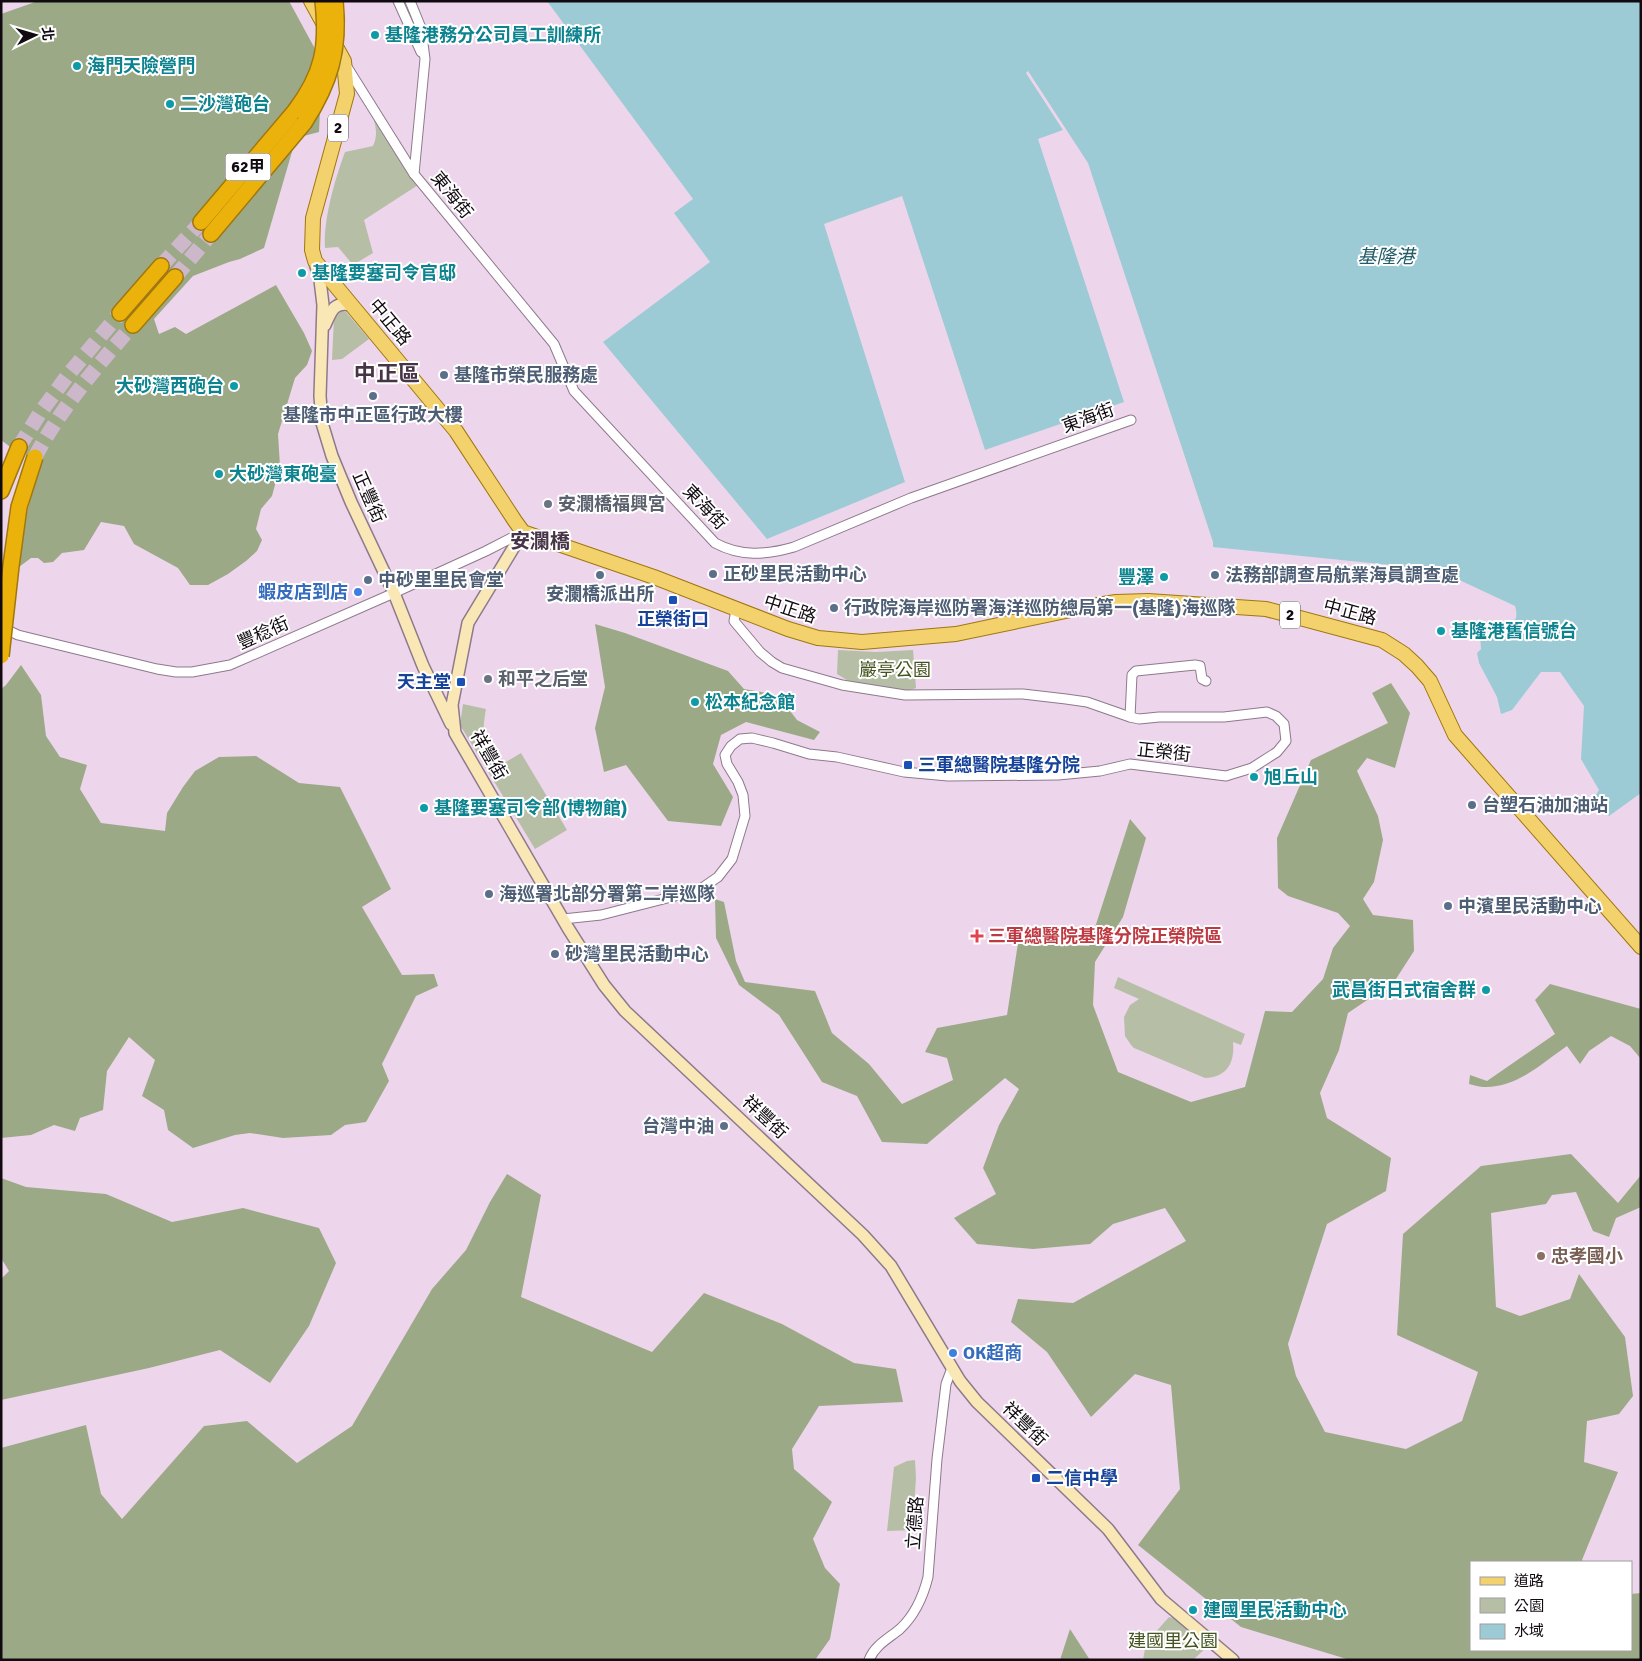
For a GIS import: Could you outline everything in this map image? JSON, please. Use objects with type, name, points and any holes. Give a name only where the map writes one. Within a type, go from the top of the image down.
[{"type":"highway","name":"62甲","points":[[211,234],[299,117],[305,98],[317,75],[323,58],[326,38],[323,1]]},
{"type":"highway","name":"62甲","points":[[201,222],[299,117],[318,102],[325,86],[336,42],[335,1]]},
{"type":"highway","points":[[120,313],[162,266]]},
{"type":"highway","points":[[133,325],[175,276]]},
{"type":"highway","points":[[1,491],[20,447]]},
{"type":"highway","points":[[1,656],[19,507],[35,457]]},
{"type":"main road","name":"2","points":[[311,1],[344,61],[348,94],[313,218],[312,250],[315,261]]},
{"type":"main road","name":"中正路","points":[[315,261],[456,432],[523,532],[654,577],[788,629],[814,637],[862,642],[956,634],[1085,606],[1116,602],[1148,601],[1266,609],[1382,640],[1404,654],[1430,681],[1455,734],[1641,947]]},
{"type":"street","points":[[398,1],[425,58]]},
{"type":"street","name":"東海街","points":[[410,1],[421,28],[425,58],[414,174]]},
{"type":"street","name":"東海街","points":[[344,61],[414,174],[554,344],[574,391],[708,536],[725,548],[757,554],[787,549],[911,498],[1131,420]]},
{"type":"street","points":[[397,147],[406,149],[414,144],[416,139]]},
{"type":"street","name":"正豐街","points":[[315,261],[323,304],[320,396],[322,423],[332,456],[351,502],[394,593],[436,693],[456,733]]},
{"type":"street","points":[[323,329],[330,312],[336,306],[343,303],[351,305]]},
{"type":"street","name":"豐稔街","points":[[1,627],[18,635],[122,662],[157,670],[192,672],[230,665],[394,593],[523,532]]},
{"type":"street","name":"祥豐街","points":[[523,532],[468,623],[452,705],[456,733],[563,919],[604,985],[625,1011],[864,1235],[891,1266],[960,1381],[977,1402],[1108,1529],[1161,1599],[1234,1660]]},
{"type":"street","name":"正榮街","points":[[563,919],[601,915],[688,893],[702,888],[718,877],[732,860],[745,816],[743,794],[727,764],[725,755],[731,746],[740,739],[752,738],[809,754],[837,757],[904,772],[948,776],[1058,774],[1100,771],[1130,764],[1226,776],[1252,768],[1277,752],[1286,741],[1284,724],[1276,716],[1267,712],[1224,717],[1159,717],[1139,719],[1087,702],[1023,694],[905,695],[842,685],[782,668],[772,662],[760,652],[734,621],[736,610]]},
{"type":"street","points":[[1130,717],[1132,675],[1136,671],[1195,665],[1200,666],[1202,679],[1206,681]]},
{"type":"street","points":[[436,693],[448,697],[454,692]]},
{"type":"street","name":"立德路","points":[[870,1660],[877,1646],[909,1619],[924,1595],[928,1577],[936,1459],[946,1384],[952,1368]]},
{"type":"green space","points":[[373,117],[418,185],[364,220],[373,253],[353,265],[338,247],[325,248],[326,225],[334,187],[345,152],[373,146],[376,131]]},
{"type":"green space","points":[[338,312],[346,312],[369,339],[342,359],[332,360],[334,317]]},
{"type":"green space","name":"巖亭公園","points":[[838,650],[876,652],[913,650],[916,688],[905,692],[855,685],[837,674]]},
{"type":"green space","points":[[463,704],[486,709],[484,734],[488,746],[506,762],[521,753],[567,830],[535,849],[460,725]]},
{"type":"green space","points":[[1118,977],[1245,1034],[1241,1045],[1233,1042],[1233,1056],[1228,1068],[1219,1075],[1205,1078],[1134,1048],[1125,1036],[1124,1017],[1130,1005],[1139,999],[1114,988]]},
{"type":"green space","points":[[915,1460],[914,1509],[917,1510],[917,1530],[887,1531],[894,1467],[907,1461]]},
{"type":"green space","name":"建國里公園","points":[[1169,1617],[1180,1620],[1208,1646],[1193,1660],[1143,1660],[1146,1643]]},
{"type":"shaded area","points":[[38,1],[289,1],[314,47],[321,89],[319,132],[296,138],[264,248],[193,276],[154,319],[159,334],[175,327],[186,334],[276,285],[304,333],[312,351],[307,365],[295,378],[278,434],[280,466],[272,496],[261,509],[256,529],[262,540],[257,551],[246,561],[208,585],[190,585],[178,568],[134,544],[124,526],[101,522],[84,550],[62,553],[53,562],[44,563],[38,558],[31,558],[19,567],[27,512],[40,466],[37,459],[13,449],[1,440],[1,14]]},
{"type":"shaded area","points":[[595,624],[625,633],[728,671],[744,689],[778,695],[797,720],[820,732],[814,740],[746,722],[721,735],[713,764],[733,797],[721,826],[668,821],[626,765],[604,772],[595,728],[605,687]]},
{"type":"shaded area","points":[[21,665],[41,695],[46,736],[60,757],[87,765],[80,789],[101,823],[165,831],[167,813],[183,787],[195,771],[219,757],[256,756],[299,783],[340,787],[391,889],[362,907],[402,975],[434,974],[438,986],[416,996],[382,1064],[389,1081],[366,1122],[345,1125],[331,1135],[283,1138],[250,1133],[235,1135],[193,1148],[168,1130],[164,1110],[142,1096],[155,1060],[129,1037],[107,1071],[103,1110],[80,1118],[75,1131],[54,1125],[31,1135],[1,1138],[1,689]]},
{"type":"shaded area","points":[[1391,683],[1410,713],[1395,768],[1367,758],[1357,771],[1378,816],[1383,840],[1374,882],[1363,899],[1373,915],[1413,920],[1414,951],[1394,982],[1348,1013],[1339,1050],[1320,1093],[1327,1118],[1391,1158],[1386,1191],[1327,1224],[1288,1344],[1296,1376],[1325,1432],[1406,1449],[1462,1421],[1478,1372],[1397,1335],[1403,1234],[1481,1166],[1571,1154],[1618,1203],[1641,1175],[1641,1207],[1616,1218],[1609,1237],[1593,1231],[1576,1192],[1552,1195],[1546,1204],[1491,1213],[1496,1307],[1520,1316],[1570,1299],[1579,1274],[1625,1337],[1633,1396],[1619,1414],[1587,1421],[1584,1462],[1618,1472],[1582,1561],[1470,1561],[1470,1651],[1632,1651],[1632,1594],[1641,1593],[1641,1660],[1350,1660],[1241,1627],[1138,1545],[1180,1489],[1171,1385],[1135,1374],[1091,1417],[1047,1352],[1011,1322],[1018,1299],[1073,1303],[1186,1241],[1165,1208],[1113,1224],[1090,1244],[1033,1249],[977,1244],[954,1218],[996,1194],[983,1168],[999,1125],[1019,1089],[1005,1078],[927,1144],[882,1142],[857,1096],[822,1082],[779,1015],[739,985],[716,938],[715,899],[724,902],[736,961],[745,982],[815,991],[832,1033],[869,1064],[902,1104],[953,1080],[947,1058],[925,1052],[937,1028],[1007,1015],[1018,943],[1089,946],[1130,819],[1146,838],[1123,917],[1095,962],[1093,1005],[1118,1072],[1191,1102],[1245,1087],[1265,1011],[1292,1012],[1323,979],[1333,948],[1350,926],[1338,913],[1288,896],[1278,888],[1277,838],[1311,760],[1388,723],[1372,693]]},
{"type":"shaded area","points":[[1550,984],[1641,1009],[1641,1059],[1630,1046],[1611,1036],[1589,1051],[1580,1064],[1567,1046],[1518,1079],[1496,1086],[1484,1087],[1469,1084],[1470,1075],[1487,1081],[1555,1034],[1535,1000]]},
{"type":"shaded area","points":[[507,1174],[541,1195],[521,1297],[652,1352],[704,1293],[782,1324],[854,1363],[896,1369],[903,1402],[819,1406],[792,1449],[794,1469],[832,1502],[813,1539],[825,1568],[840,1584],[830,1639],[815,1660],[1,1660],[1,1448],[86,1425],[101,1494],[122,1519],[204,1426],[247,1421],[297,1463],[352,1426],[432,1289],[466,1250],[490,1202]]},
{"type":"shaded area","points":[[1,1178],[26,1187],[106,1194],[172,1222],[243,1208],[319,1228],[336,1263],[309,1326],[270,1383],[220,1350],[149,1368],[1,1400],[1,1279],[9,1271],[1,1258]]},
{"type":"shaded area","points":[[1070,1629],[1090,1660],[1060,1660]]},
{"type":"water","name":"基隆港","points":[[547,1],[1641,1],[1641,793],[1609,816],[1592,801],[1599,790],[1581,759],[1584,706],[1560,672],[1541,672],[1512,710],[1501,714],[1497,697],[1479,663],[1477,653],[1481,649],[1480,636],[1500,630],[1514,621],[1516,618],[1515,606],[1455,578],[1390,565],[1213,547],[1213,542],[1088,163],[1028,71],[1026,73],[1063,130],[1038,139],[1124,402],[985,450],[902,196],[824,224],[905,482],[767,539],[603,342],[710,262],[674,213],[693,199]]},
{"type":"tunnel","points":[[161,266],[201,222]]},
{"type":"tunnel","points":[[175,277],[211,234]]},
{"type":"tunnel","points":[[19,447],[40,413],[68,375],[120,313]]},
{"type":"tunnel","points":[[35,457],[68,405],[133,325]]},
{"type":"place","name":"基隆港務分公司員工訓練所","points":[[375,35]]},
{"type":"place","name":"海門天險營門","points":[[77,66]]},
{"type":"place","name":"二沙灣砲台","points":[[170,104]]},
{"type":"place","name":"基隆要塞司令官邸","points":[[302,273]]},
{"type":"place","name":"基隆市榮民服務處","points":[[444,375]]},
{"type":"place","name":"大砂灣西砲台","points":[[234,386]]},
{"type":"place","name":"基隆市中正區行政大樓","points":[[373,396]]},
{"type":"place","name":"大砂灣東砲臺","points":[[219,474]]},
{"type":"place","name":"安瀾橋福興宮","points":[[548,504]]},
{"type":"place","name":"正砂里民活動中心","points":[[713,574]]},
{"type":"place","name":"安瀾橋派出所","points":[[600,575]]},
{"type":"place","name":"法務部調查局航業海員調查處","points":[[1215,575]]},
{"type":"place","name":"豐澤","points":[[1164,577]]},
{"type":"place","name":"中砂里里民會堂","points":[[368,580]]},
{"type":"place","name":"蝦皮店到店","points":[[358,592]]},
{"type":"place","name":"正榮街口","points":[[673,600]]},
{"type":"place","name":"行政院海岸巡防署海洋巡防總局第一(基隆)海巡隊","points":[[834,608]]},
{"type":"place","name":"基隆港舊信號台","points":[[1441,631]]},
{"type":"place","name":"和平之后堂","points":[[488,679]]},
{"type":"place","name":"天主堂","points":[[461,682]]},
{"type":"place","name":"松本紀念館","points":[[695,702]]},
{"type":"place","name":"三軍總醫院基隆分院","points":[[908,765]]},
{"type":"place","name":"旭丘山","points":[[1254,777]]},
{"type":"place","name":"台塑石油加油站","points":[[1472,805]]},
{"type":"place","name":"基隆要塞司令部(博物館)","points":[[424,808]]},
{"type":"place","name":"海巡署北部分署第二岸巡隊","points":[[489,894]]},
{"type":"place","name":"中濱里民活動中心","points":[[1448,906]]},
{"type":"place","name":"三軍總醫院基隆分院正榮院區","points":[[977,936]]},
{"type":"place","name":"砂灣里民活動中心","points":[[555,954]]},
{"type":"place","name":"武昌街日式宿舍群","points":[[1486,990]]},
{"type":"place","name":"台灣中油","points":[[724,1126]]},
{"type":"place","name":"忠孝國小","points":[[1541,1256]]},
{"type":"place","name":"OK超商","points":[[953,1353]]},
{"type":"place","name":"二信中學","points":[[1036,1478]]},
{"type":"place","name":"建國里民活動中心","points":[[1193,1610]]},
{"type":"district","name":"中正區","points":[[387,373]]},
{"type":"district","name":"安瀾橋","points":[[540,541]]}]
